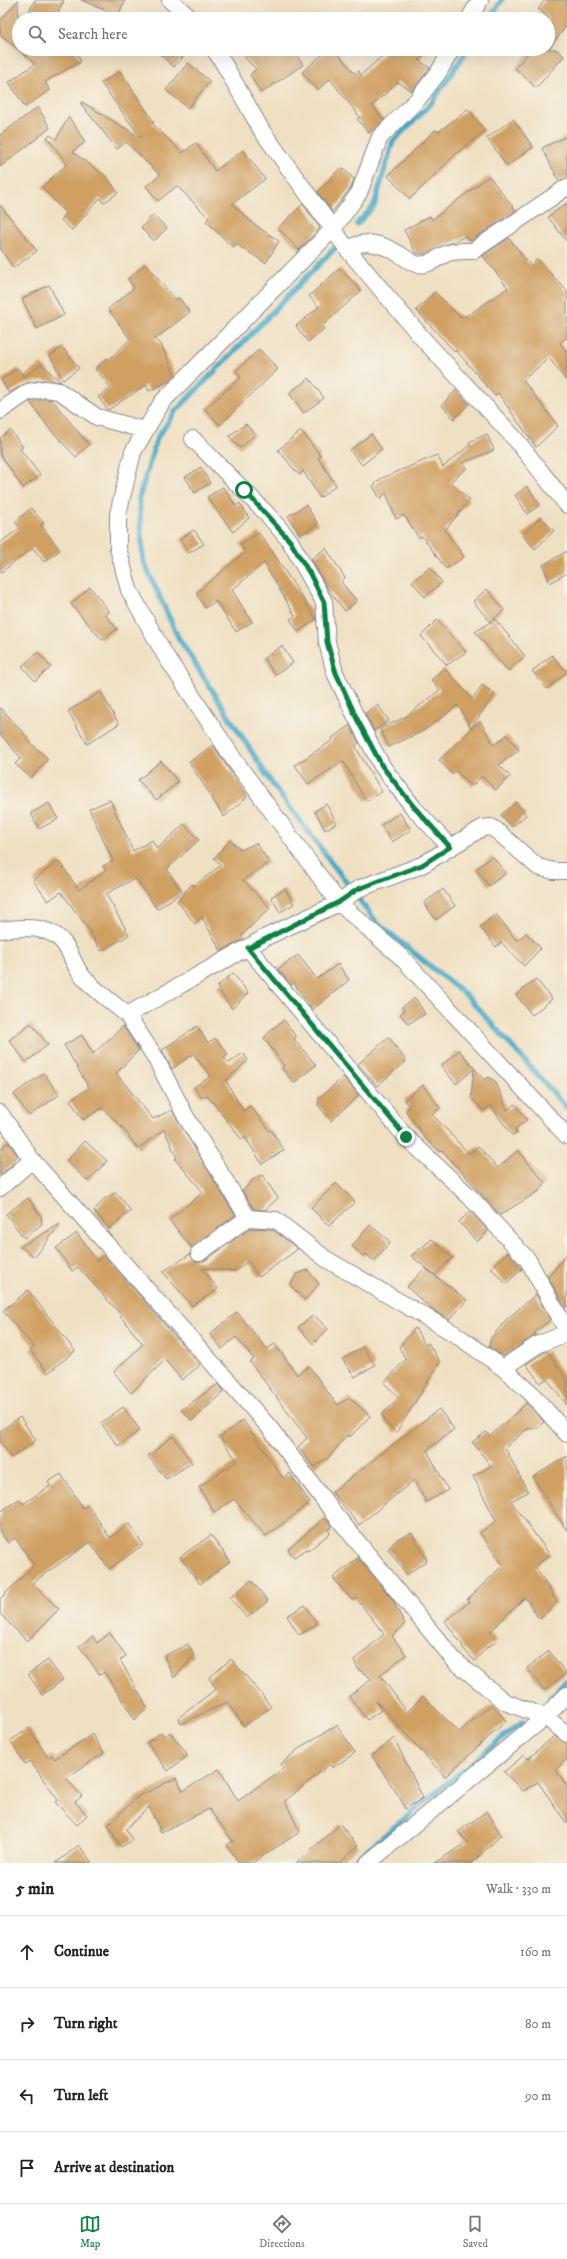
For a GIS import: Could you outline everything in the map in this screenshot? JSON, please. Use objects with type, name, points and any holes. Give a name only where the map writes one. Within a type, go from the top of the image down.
[{"type":"street","points":[[170,0],[183,12]]},
{"type":"street","points":[[473,12],[480,0]]},
{"type":"street","points":[[218,56],[262,131],[348,250],[423,339],[517,441],[567,505]]},
{"type":"street","points":[[448,56],[438,73],[417,100],[380,137],[359,193],[333,229],[162,402],[144,430],[133,452],[118,514],[118,548],[129,590],[165,655],[235,761],[402,958],[567,1136]]},
{"type":"street","points":[[348,250],[355,244],[362,242],[395,251],[415,264],[423,264],[459,250],[473,251],[567,187]]},
{"type":"street","points":[[0,411],[28,392],[45,389],[58,391],[97,417],[144,430]]},
{"type":"street","points":[[193,439],[267,514],[290,541],[324,602],[329,650],[336,673],[357,719],[382,766],[414,807],[450,847]]},
{"type":"street","points":[[127,1015],[248,948],[348,896],[422,865],[482,828],[491,827],[538,867],[554,871],[567,871]]},
{"type":"street","points":[[0,930],[21,928],[46,931],[56,935],[65,944],[82,976],[127,1015],[155,1057],[186,1117],[248,1218]]},
{"type":"street","points":[[248,948],[406,1137],[470,1197],[528,1260],[567,1332],[537,1345],[503,1368]]},
{"type":"street","points":[[0,1113],[32,1160],[269,1427],[333,1512],[455,1662],[505,1702],[545,1718],[567,1734]]},
{"type":"street","points":[[0,1188],[32,1160]]},
{"type":"street","points":[[199,1253],[248,1218],[276,1220],[326,1260],[455,1334],[503,1368],[531,1393],[567,1434]]},
{"type":"street","points":[[368,1863],[545,1718],[567,1695]]},
{"type":"building","points":[[18,0],[18,12],[12,12],[12,44],[0,34],[0,21]]},
{"type":"building","points":[[35,0],[64,0],[58,12],[29,12]]},
{"type":"building","points":[[81,0],[125,0],[120,12],[109,12]]},
{"type":"building","points":[[545,0],[567,0],[567,25],[555,41],[555,12],[542,12],[538,9]]},
{"type":"building","points":[[556,49],[564,56],[536,88],[515,68],[526,56],[555,56]]},
{"type":"building","points":[[26,56],[78,56],[81,61],[45,82],[50,90],[25,107],[9,82],[35,64]]},
{"type":"building","points":[[162,56],[184,56],[174,67]]},
{"type":"building","points":[[297,56],[303,65],[261,93],[250,75],[256,69],[244,57]]},
{"type":"building","points":[[321,56],[340,56],[355,74],[358,71],[361,75],[382,56],[423,56],[419,60],[430,68],[412,91],[398,82],[372,106],[384,120],[369,133],[357,119],[360,117],[330,79],[318,90],[302,72]]},
{"type":"building","points":[[188,63],[210,81],[188,108],[166,90]]},
{"type":"building","points":[[120,71],[154,122],[152,123],[182,153],[196,143],[215,171],[243,150],[265,179],[232,204],[255,225],[279,241],[266,263],[236,244],[233,247],[206,221],[209,218],[177,186],[158,201],[146,186],[160,175],[126,142],[117,149],[81,104],[82,102],[141,138],[101,83]]},
{"type":"building","points":[[38,107],[50,128],[0,167],[0,135]]},
{"type":"building","points":[[468,109],[485,131],[457,153],[410,199],[388,176],[435,130],[438,132]]},
{"type":"building","points":[[69,117],[85,142],[73,152],[108,178],[118,193],[103,203],[100,198],[72,230],[61,220],[66,214],[42,187],[67,164],[47,137],[50,135],[56,139]]},
{"type":"building","points":[[513,119],[533,147],[507,166],[487,138]]},
{"type":"building","points":[[567,136],[567,178],[559,181],[542,148]]},
{"type":"building","points":[[341,167],[354,179],[351,188],[332,212],[318,192]]},
{"type":"building","points":[[489,176],[516,211],[470,241],[466,236],[426,254],[416,253],[404,230],[430,216],[432,220]]},
{"type":"building","points":[[567,203],[567,242],[548,217]]},
{"type":"building","points":[[303,204],[320,228],[299,250],[278,228]]},
{"type":"building","points":[[0,205],[37,251],[13,268],[0,248]]},
{"type":"building","points":[[153,215],[167,228],[154,241],[141,228]]},
{"type":"building","points":[[509,238],[531,266],[537,259],[567,291],[567,337],[560,343],[567,352],[567,382],[549,358],[523,380],[558,426],[536,447],[498,393],[495,396],[456,350],[455,352],[416,310],[435,292],[460,317],[463,315],[465,317],[508,288],[483,256]]},
{"type":"building","points":[[145,264],[176,300],[179,298],[190,312],[155,339],[161,344],[175,375],[169,381],[149,391],[146,385],[108,410],[98,397],[111,388],[95,369],[107,358],[108,360],[130,339],[108,309],[134,288],[128,279]]},
{"type":"building","points":[[340,268],[361,291],[322,326],[324,329],[308,342],[296,326],[319,307],[309,296]]},
{"type":"building","points":[[49,285],[64,315],[37,329],[22,299]]},
{"type":"building","points":[[62,347],[79,368],[63,380],[50,356]]},
{"type":"building","points":[[259,349],[278,369],[220,425],[205,409],[241,377],[236,371]]},
{"type":"building","points":[[41,364],[61,382],[44,380],[26,383],[9,393],[1,380],[18,368],[24,377]]},
{"type":"building","points":[[309,378],[324,398],[304,413],[289,393]]},
{"type":"building","points":[[456,390],[469,404],[454,419],[442,405]]},
{"type":"building","points":[[45,399],[52,400],[89,445],[76,457],[49,428],[30,402]]},
{"type":"building","points":[[246,424],[255,435],[240,448],[229,436]]},
{"type":"building","points":[[10,430],[23,447],[20,449],[40,475],[23,488],[0,454],[0,438]]},
{"type":"building","points":[[301,431],[321,456],[318,458],[336,485],[320,498],[303,471],[299,475],[278,450]]},
{"type":"building","points":[[371,434],[382,449],[362,465],[350,450]]},
{"type":"building","points":[[487,434],[494,450],[462,463],[467,468],[450,482],[470,500],[445,530],[464,557],[446,569],[422,536],[419,538],[404,515],[396,519],[386,493],[380,499],[373,486],[380,479],[437,455],[443,467],[470,445],[469,442]]},
{"type":"building","points":[[201,467],[210,483],[195,493],[185,477]]},
{"type":"building","points":[[527,486],[540,505],[527,514],[515,495]]},
{"type":"building","points":[[223,487],[236,506],[240,503],[249,518],[233,532],[207,497]]},
{"type":"building","points":[[306,505],[318,524],[300,535],[288,516]]},
{"type":"building","points":[[31,508],[44,523],[41,525],[60,550],[44,562],[33,548],[0,573],[0,543],[20,528],[15,522]]},
{"type":"building","points":[[541,517],[554,531],[535,549],[522,535]]},
{"type":"building","points":[[194,530],[204,544],[189,553],[180,539]]},
{"type":"building","points":[[259,533],[316,619],[298,632],[290,619],[295,616],[264,563],[232,590],[252,622],[236,632],[216,601],[205,608],[196,593],[245,552],[240,544]]},
{"type":"building","points":[[326,548],[345,578],[341,582],[357,601],[345,611],[328,589],[311,559]]},
{"type":"building","points":[[567,551],[567,573],[550,583],[543,565]]},
{"type":"building","points":[[430,567],[442,582],[425,597],[412,582]]},
{"type":"building","points":[[90,587],[109,611],[105,614],[117,629],[102,640],[71,604]]},
{"type":"building","points":[[487,589],[504,610],[490,622],[473,601]]},
{"type":"building","points":[[495,619],[525,656],[508,671],[475,632]]},
{"type":"building","points":[[437,620],[466,652],[447,665],[421,636]]},
{"type":"building","points":[[282,646],[293,663],[275,675],[264,658]]},
{"type":"building","points":[[38,652],[51,667],[35,681],[22,666]]},
{"type":"building","points":[[552,655],[567,672],[547,689],[532,671]]},
{"type":"building","points":[[444,668],[472,699],[482,685],[495,694],[471,728],[458,705],[425,730],[389,747],[380,729],[405,717],[440,690],[431,680]]},
{"type":"building","points":[[101,692],[119,724],[87,744],[68,711]]},
{"type":"building","points":[[378,705],[389,721],[374,731],[365,714]]},
{"type":"building","points":[[0,707],[28,738],[26,739],[48,759],[31,778],[15,764],[21,758],[0,734]]},
{"type":"building","points":[[480,721],[494,745],[507,735],[519,750],[499,765],[510,776],[496,790],[482,776],[472,786],[456,771],[452,774],[439,760]]},
{"type":"building","points":[[350,725],[359,743],[355,746],[382,792],[366,801],[343,761],[308,784],[295,765],[333,740],[332,738]]},
{"type":"building","points":[[213,745],[247,797],[224,817],[189,762]]},
{"type":"building","points":[[161,761],[178,782],[156,800],[138,780]]},
{"type":"building","points":[[110,800],[133,851],[152,840],[157,849],[184,824],[199,840],[167,869],[182,892],[157,909],[136,878],[106,894],[129,935],[101,951],[87,927],[61,892],[48,901],[33,880],[59,861],[79,890],[106,870],[103,866],[113,861],[89,809]]},
{"type":"building","points":[[516,802],[526,815],[512,827],[501,815]]},
{"type":"building","points":[[49,803],[58,819],[39,829],[31,813]]},
{"type":"building","points":[[326,804],[337,823],[325,830],[315,811]]},
{"type":"building","points":[[400,813],[411,830],[392,842],[381,825]]},
{"type":"building","points":[[230,840],[241,850],[256,843],[269,862],[243,880],[270,908],[241,936],[244,939],[221,951],[202,917],[195,924],[177,901],[192,884],[194,886],[221,865],[214,858]]},
{"type":"building","points":[[492,856],[506,873],[489,886],[476,869]]},
{"type":"building","points":[[285,889],[294,904],[280,912],[271,897]]},
{"type":"building","points":[[443,889],[455,906],[436,920],[424,903]]},
{"type":"building","points":[[496,914],[517,941],[526,933],[541,948],[524,966],[501,942],[496,947],[480,927]]},
{"type":"building","points":[[298,955],[317,979],[338,964],[349,980],[312,1010],[294,983],[291,985],[278,969]]},
{"type":"building","points":[[233,973],[248,993],[232,1009],[217,987]]},
{"type":"building","points":[[536,979],[552,999],[532,1015],[516,995]]},
{"type":"building","points":[[415,998],[425,1014],[408,1024],[400,1014],[404,1011],[402,1007]]},
{"type":"building","points":[[284,1020],[296,1037],[294,1039],[316,1065],[294,1083],[282,1068],[284,1066],[264,1038],[272,1029]]},
{"type":"building","points":[[31,1023],[48,1045],[26,1062],[9,1040]]},
{"type":"building","points":[[123,1026],[139,1050],[116,1073],[153,1119],[172,1110],[235,1215],[192,1248],[169,1220],[203,1192],[175,1159],[177,1158],[164,1129],[138,1149],[123,1128],[102,1108],[83,1120],[70,1100],[89,1088],[64,1045],[82,1035],[93,1054]]},
{"type":"building","points":[[197,1026],[208,1043],[215,1038],[228,1054],[224,1058],[229,1063],[243,1053],[248,1060],[226,1081],[243,1111],[250,1106],[270,1131],[271,1130],[284,1150],[262,1164],[245,1137],[242,1140],[207,1095],[201,1097],[194,1087],[211,1076],[193,1054],[172,1069],[162,1050]]},
{"type":"building","points":[[389,1037],[406,1061],[377,1086],[358,1064]]},
{"type":"building","points":[[459,1050],[484,1080],[489,1077],[496,1082],[507,1110],[515,1104],[527,1120],[515,1129],[517,1133],[512,1135],[490,1105],[484,1111],[471,1098],[474,1069],[456,1084],[441,1066]]},
{"type":"building","points":[[44,1073],[59,1095],[29,1116],[14,1094]]},
{"type":"building","points":[[343,1077],[359,1095],[331,1121],[318,1105],[319,1098]]},
{"type":"building","points":[[423,1085],[440,1108],[432,1114],[469,1154],[478,1146],[498,1168],[518,1150],[545,1183],[539,1191],[500,1215],[442,1150],[440,1152],[425,1138],[406,1111],[409,1107],[404,1100]]},
{"type":"building","points":[[85,1141],[107,1161],[88,1181],[66,1161]]},
{"type":"building","points":[[6,1143],[10,1144],[17,1155],[13,1164],[0,1175],[0,1151]]},
{"type":"building","points":[[262,1175],[278,1198],[265,1210],[254,1209],[242,1190],[246,1188],[252,1180]]},
{"type":"building","points":[[336,1183],[355,1202],[329,1226],[311,1208]]},
{"type":"building","points":[[116,1192],[131,1211],[109,1229],[94,1211],[104,1199]]},
{"type":"building","points":[[28,1198],[41,1216],[42,1224],[24,1238],[6,1214]]},
{"type":"building","points":[[470,1211],[488,1231],[477,1242],[459,1222]]},
{"type":"building","points":[[60,1224],[35,1257],[20,1247]]},
{"type":"building","points":[[370,1225],[390,1242],[374,1261],[366,1254],[363,1256],[352,1246]]},
{"type":"building","points":[[251,1228],[272,1229],[298,1249],[259,1277],[248,1261],[236,1271],[202,1268],[218,1289],[192,1306],[163,1272],[190,1254],[195,1261],[204,1261]]},
{"type":"building","points":[[77,1233],[97,1261],[104,1255],[200,1365],[182,1380],[165,1360],[131,1393],[114,1372],[143,1344],[120,1316],[121,1315],[78,1267],[72,1271],[56,1248]]},
{"type":"building","points":[[432,1239],[452,1258],[435,1275],[411,1256]]},
{"type":"building","points":[[508,1252],[522,1269],[506,1284],[491,1268]]},
{"type":"building","points":[[567,1254],[567,1306],[565,1307],[548,1277]]},
{"type":"building","points":[[425,1268],[467,1300],[449,1320],[431,1309],[407,1287]]},
{"type":"building","points":[[308,1270],[319,1284],[305,1300],[290,1285],[297,1274]]},
{"type":"building","points":[[28,1290],[75,1351],[48,1373],[30,1350],[34,1347],[3,1311]]},
{"type":"building","points":[[536,1294],[550,1320],[534,1333],[536,1335],[503,1356],[489,1347],[491,1338],[507,1319]]},
{"type":"building","points":[[237,1312],[267,1349],[275,1344],[297,1375],[309,1366],[337,1405],[350,1398],[370,1416],[350,1437],[347,1435],[328,1458],[314,1467],[298,1447],[307,1438],[250,1362],[254,1359],[236,1337],[222,1349],[210,1334]]},
{"type":"building","points":[[314,1315],[328,1329],[313,1344],[298,1327]]},
{"type":"building","points":[[415,1328],[425,1345],[428,1343],[440,1362],[396,1433],[386,1423],[382,1415],[399,1397],[384,1383],[406,1359],[399,1347]]},
{"type":"building","points":[[363,1347],[375,1365],[355,1377],[342,1359]]},
{"type":"building","points":[[547,1351],[567,1380],[567,1405],[547,1379],[540,1383],[526,1364]]},
{"type":"building","points":[[218,1384],[224,1391],[192,1421],[181,1410]]},
{"type":"building","points":[[527,1403],[544,1422],[537,1428],[527,1429],[505,1448],[528,1492],[511,1501],[550,1555],[535,1566],[557,1602],[539,1619],[525,1597],[490,1632],[497,1641],[486,1648],[475,1661],[462,1647],[463,1646],[445,1621],[469,1602],[467,1600],[503,1565],[480,1533],[496,1521],[473,1476],[491,1466],[472,1442],[486,1432],[490,1436]]},
{"type":"building","points":[[123,1407],[140,1430],[118,1446],[101,1423]]},
{"type":"building","points":[[439,1409],[454,1429],[427,1450],[448,1490],[426,1502],[414,1480],[359,1525],[332,1492]]},
{"type":"building","points":[[20,1417],[36,1440],[11,1458],[0,1441],[0,1431]]},
{"type":"building","points":[[243,1420],[283,1478],[290,1473],[310,1503],[266,1536],[234,1499],[214,1512],[199,1487],[237,1461],[220,1437]]},
{"type":"building","points":[[173,1436],[192,1463],[166,1479],[148,1456]]},
{"type":"building","points":[[567,1456],[567,1531],[533,1477]]},
{"type":"building","points":[[61,1474],[83,1508],[88,1505],[110,1538],[129,1524],[143,1545],[109,1569],[90,1542],[32,1583],[59,1609],[27,1641],[0,1614],[0,1599],[34,1565],[15,1538],[8,1543],[0,1531],[0,1512],[19,1499],[23,1504],[50,1486],[48,1482]]},
{"type":"building","points":[[325,1518],[332,1526],[328,1530],[330,1533],[308,1551],[306,1549],[294,1557],[288,1549]]},
{"type":"building","points":[[412,1533],[427,1560],[407,1575],[388,1549],[397,1539]]},
{"type":"building","points":[[211,1535],[230,1561],[200,1584],[180,1557]]},
{"type":"building","points":[[358,1558],[392,1599],[405,1624],[392,1636],[406,1655],[380,1675],[407,1712],[423,1696],[459,1732],[492,1704],[506,1721],[445,1777],[376,1701],[381,1710],[367,1720],[349,1696],[372,1679],[358,1669],[354,1660],[384,1634],[356,1598],[352,1600],[333,1578]]},
{"type":"building","points":[[251,1580],[268,1601],[247,1618],[230,1598]]},
{"type":"building","points":[[305,1605],[317,1624],[299,1635],[287,1616]]},
{"type":"building","points":[[110,1633],[126,1656],[120,1660],[147,1707],[135,1720],[104,1672],[100,1675],[79,1646],[93,1636],[97,1643]]},
{"type":"building","points":[[188,1644],[194,1656],[174,1678],[164,1656]]},
{"type":"building","points":[[549,1651],[566,1673],[544,1690],[527,1668]]},
{"type":"building","points":[[231,1659],[271,1707],[244,1726],[227,1702],[181,1724],[178,1718],[216,1689],[209,1678]]},
{"type":"building","points":[[48,1660],[63,1680],[42,1695],[28,1674]]},
{"type":"building","points":[[337,1725],[355,1753],[332,1768],[330,1764],[285,1801],[300,1832],[252,1863],[239,1863],[227,1845],[233,1841],[209,1809],[161,1832],[149,1807],[126,1829],[133,1840],[121,1847],[108,1825],[137,1797],[176,1778],[183,1791],[219,1769],[238,1801],[284,1768],[281,1764],[302,1746]]},
{"type":"building","points":[[29,1728],[48,1758],[52,1755],[55,1759],[92,1734],[104,1753],[66,1778],[82,1796],[75,1802],[87,1815],[77,1825],[55,1802],[58,1800],[30,1761],[25,1764],[10,1741]]},
{"type":"building","points":[[161,1732],[164,1737],[170,1732],[188,1755],[168,1771],[147,1743]]},
{"type":"building","points":[[554,1736],[567,1743],[567,1759],[556,1770],[567,1786],[567,1824],[538,1782],[523,1791],[504,1772],[524,1755],[528,1759]]},
{"type":"building","points":[[394,1738],[423,1798],[405,1809],[400,1798],[372,1756]]},
{"type":"building","points":[[487,1811],[501,1835],[472,1863],[434,1863],[468,1842],[458,1832]]},
{"type":"building","points":[[340,1824],[358,1846],[340,1863],[296,1863]]},
{"type":"building","points":[[79,1845],[92,1863],[56,1863]]},
{"type":"waterway","points":[[494,12],[502,0]]},
{"type":"waterway","points":[[357,224],[374,206],[393,141],[430,105],[463,56]]},
{"type":"waterway","points":[[336,247],[175,412],[157,438],[139,498],[143,560],[178,637],[273,785],[377,923],[467,996],[567,1108]]},
{"type":"waterway","points":[[550,1698],[567,1680]]},
{"type":"waterway","points":[[351,1863],[523,1721]]},
{"type":"route","points":[[244,490],[290,541],[310,574],[324,602],[327,624],[327,642],[336,673],[357,719],[382,766],[414,807],[450,847],[422,865],[358,889],[347,898],[266,937],[248,948],[406,1137]]}]
